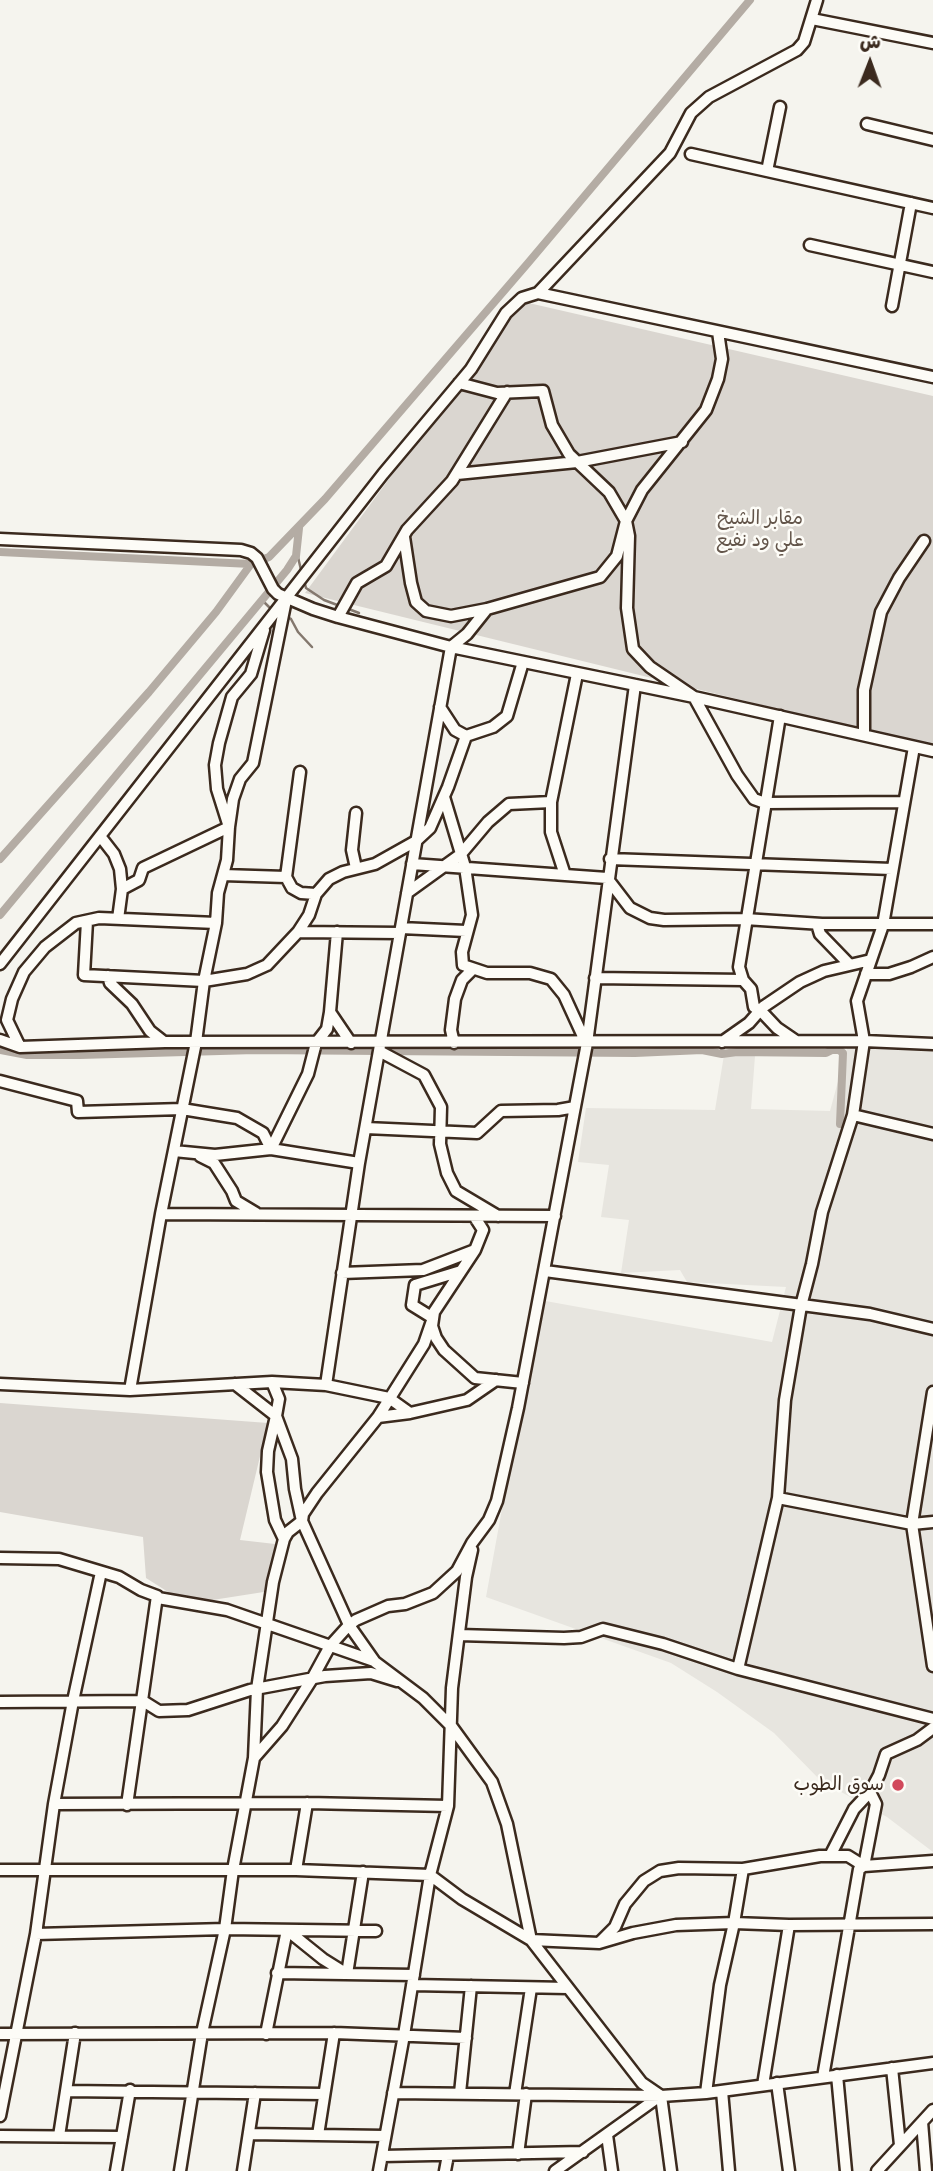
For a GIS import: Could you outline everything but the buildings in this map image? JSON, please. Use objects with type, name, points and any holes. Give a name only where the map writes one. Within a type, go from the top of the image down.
[{"type":"street","points":[[538,293],[670,153],[691,113],[709,97],[797,50],[804,42],[817,0]]},
{"type":"street","points":[[812,19],[933,43]]},
{"type":"street","points":[[767,171],[780,107]]},
{"type":"street","points":[[867,124],[933,139]]},
{"type":"street","points":[[691,154],[933,208]]},
{"type":"street","points":[[892,306],[911,203]]},
{"type":"street","points":[[810,244],[933,272]]},
{"type":"street","points":[[0,964],[383,474],[471,369],[506,313],[522,298],[538,293],[933,377]]},
{"type":"street","points":[[404,536],[416,602],[426,611],[451,616],[487,609],[600,577],[617,556],[626,521],[642,489],[706,410],[719,379],[722,359],[718,331]]},
{"type":"street","points":[[459,383],[497,393],[543,391],[552,425],[569,454],[609,492],[626,521],[627,608],[633,649],[650,667],[694,697],[737,775],[754,799],[765,803],[904,802]]},
{"type":"street","points":[[338,617],[357,583],[386,566],[404,536],[457,474],[507,393]]},
{"type":"street","points":[[457,474],[577,461],[682,442]]},
{"type":"street","points":[[0,539],[251,552],[278,594],[338,617],[523,662],[933,751]]},
{"type":"street","points":[[864,735],[864,690],[881,612],[924,541]]},
{"type":"street","points":[[131,1390],[161,1214],[196,1042],[204,981],[216,923],[218,893],[227,860],[233,799],[240,779],[253,764],[287,596]]},
{"type":"street","points":[[326,1385],[359,1163],[452,646],[467,634],[487,609]]},
{"type":"street","points":[[229,827],[217,789],[215,765],[219,743],[232,697],[251,674],[267,623]]},
{"type":"street","points":[[466,736],[492,727],[507,716],[523,662]]},
{"type":"street","points":[[565,875],[551,832],[551,802],[577,674]]},
{"type":"street","points":[[254,1758],[282,1726],[330,1646],[349,1625],[388,1606],[405,1604],[433,1593],[457,1571],[489,1520],[497,1501],[523,1383],[587,1043],[607,878],[635,685]]},
{"type":"street","points":[[440,707],[456,730],[466,736]]},
{"type":"street","points":[[780,716],[739,967],[743,980],[751,989],[754,1007],[797,1042]]},
{"type":"street","points":[[87,921],[84,975],[204,981],[247,974],[267,965],[298,932],[309,915],[316,894],[329,879],[375,864],[416,841],[430,828],[466,736]]},
{"type":"street","points":[[738,1669],[778,1498],[786,1400],[801,1306],[813,1264],[821,1212],[853,1115],[864,1041],[857,1001],[883,925],[914,747]]},
{"type":"street","points":[[300,772],[286,877],[292,888],[301,893],[316,894]]},
{"type":"street","points":[[444,797],[465,867],[472,915],[462,952],[463,965],[487,973],[530,973],[551,978],[564,995],[587,1043]]},
{"type":"street","points":[[407,892],[461,854],[488,822],[509,804],[551,802]]},
{"type":"street","points":[[356,813],[352,850],[356,868]]},
{"type":"street","points":[[122,889],[139,880],[143,868],[229,827]]},
{"type":"street","points":[[100,836],[114,854],[120,869],[122,889],[118,919]]},
{"type":"street","points":[[610,859],[892,869]]},
{"type":"street","points":[[412,864],[607,878],[630,908],[650,918],[664,920],[745,919],[883,925],[933,924]]},
{"type":"street","points":[[223,875],[286,877]]},
{"type":"street","points":[[20,1048],[8,1020],[12,999],[24,972],[45,947],[76,923],[99,918],[216,923]]},
{"type":"street","points":[[817,923],[820,934],[849,964]]},
{"type":"street","points":[[298,932],[466,931]]},
{"type":"street","points":[[271,1149],[308,1074],[316,1043],[327,1029],[337,932]]},
{"type":"street","points":[[866,974],[889,974],[933,957]]},
{"type":"street","points":[[722,1042],[749,1023],[760,1010],[800,982],[824,971],[871,960]]},
{"type":"street","points":[[454,1043],[452,1030],[455,999],[462,980],[473,969]]},
{"type":"street","points":[[108,976],[110,983],[132,1004],[150,1031],[164,1042]]},
{"type":"street","points":[[595,978],[743,980]]},
{"type":"street","points":[[330,1012],[351,1043]]},
{"type":"street","points":[[0,1040],[20,1048],[164,1042],[351,1043],[380,1047],[454,1043],[864,1041],[933,1044]]},
{"type":"street","points":[[380,1047],[424,1075],[441,1107],[440,1143],[447,1173],[456,1191],[499,1216]]},
{"type":"street","points":[[0,1081],[76,1101],[78,1112],[182,1110],[237,1118],[263,1133],[271,1149]]},
{"type":"street","points":[[366,1129],[477,1133],[501,1111],[575,1107]]},
{"type":"street","points":[[853,1115],[933,1133]]},
{"type":"street","points":[[174,1151],[215,1155],[271,1149],[359,1163]]},
{"type":"street","points":[[193,1152],[214,1163],[236,1201],[259,1214]]},
{"type":"street","points":[[161,1214],[555,1216]]},
{"type":"street","points":[[474,1216],[483,1230],[475,1250],[434,1312],[432,1326],[444,1350],[475,1378],[523,1383]]},
{"type":"street","points":[[342,1273],[423,1270],[475,1250]]},
{"type":"street","points":[[433,1318],[412,1306],[415,1285],[461,1271]]},
{"type":"street","points":[[545,1271],[870,1314],[933,1329]]},
{"type":"street","points":[[180,2171],[202,2034],[225,1929],[254,1758],[257,1689],[273,1582],[284,1539],[288,1532],[302,1521],[303,1514],[317,1493],[377,1418],[424,1344],[433,1318]]},
{"type":"street","points":[[377,1418],[467,1400],[496,1380]]},
{"type":"street","points":[[0,1384],[131,1390],[272,1382],[326,1385],[388,1398],[410,1413]]},
{"type":"street","points":[[272,1382],[279,1399],[268,1451],[267,1472],[275,1520],[284,1539]]},
{"type":"street","points":[[234,1384],[276,1416],[292,1459],[302,1521],[349,1625],[375,1662]]},
{"type":"street","points":[[933,1392],[928,1454],[912,1524],[933,1666]]},
{"type":"street","points":[[778,1498],[912,1524],[933,1522]]},
{"type":"street","points":[[379,2171],[430,1875],[447,1806],[452,1688],[466,1577],[478,1535]]},
{"type":"street","points":[[0,1558],[58,1559],[119,1577],[158,1598],[227,1609],[375,1662],[423,1698],[452,1727],[492,1782],[501,1802],[530,1940]]},
{"type":"street","points":[[0,2116],[36,1934],[54,1804],[73,1701],[101,1572]]},
{"type":"street","points":[[920,1582],[933,1581]]},
{"type":"street","points":[[127,1805],[158,1598]]},
{"type":"street","points":[[459,1635],[572,1638],[603,1629],[663,1644],[738,1669],[933,1719]]},
{"type":"street","points":[[0,1702],[143,1701],[159,1711],[188,1710],[257,1689],[312,1679],[371,1673],[404,1684]]},
{"type":"street","points":[[830,1856],[854,1809],[870,1792],[886,1754],[917,1740],[933,1728]]},
{"type":"street","points":[[864,1866],[876,1804],[870,1792]]},
{"type":"street","points":[[54,1804],[307,1803],[447,1806]]},
{"type":"street","points":[[296,1870],[307,1803]]},
{"type":"street","points":[[599,1943],[615,1927],[625,1905],[644,1881],[660,1871],[679,1868],[743,1869],[830,1856],[848,1856],[864,1866]]},
{"type":"street","points":[[823,2077],[859,1869],[864,1866],[933,1861]]},
{"type":"street","points":[[706,2093],[720,1985],[743,1869]]},
{"type":"street","points":[[0,1870],[296,1870],[430,1875],[462,1899],[530,1940],[642,2083],[661,2096],[671,2171]]},
{"type":"street","points":[[347,1974],[363,1872]]},
{"type":"street","points":[[530,1940],[599,1943],[676,1925],[933,1924]]},
{"type":"street","points":[[763,2085],[789,1925]]},
{"type":"street","points":[[36,1934],[225,1929],[376,1931]]},
{"type":"street","points":[[267,2034],[287,1930]]},
{"type":"street","points":[[287,1930],[347,1974]]},
{"type":"street","points":[[277,1973],[347,1974],[471,1986],[568,1989]]},
{"type":"street","points":[[460,2094],[471,1986]]},
{"type":"street","points":[[519,2154],[520,2094],[531,1988]]},
{"type":"street","points":[[59,2136],[75,2033]]},
{"type":"street","points":[[0,2034],[334,2033],[466,2038]]},
{"type":"street","points":[[318,2134],[334,2033]]},
{"type":"street","points":[[393,2093],[661,2096],[706,2093],[933,2063]]},
{"type":"street","points":[[892,2068],[900,2145]]},
{"type":"street","points":[[837,2075],[846,2171]]},
{"type":"street","points":[[777,2083],[789,2171]]},
{"type":"street","points":[[116,2171],[130,2090]]},
{"type":"street","points":[[66,2091],[324,2094]]},
{"type":"street","points":[[722,2091],[729,2171]]},
{"type":"street","points":[[243,2171],[255,2093]]},
{"type":"street","points":[[555,2171],[661,2096]]},
{"type":"street","points":[[877,2171],[933,2110]]},
{"type":"street","points":[[922,2122],[928,2168]]},
{"type":"street","points":[[249,2134],[385,2136]]},
{"type":"street","points":[[607,2135],[612,2171]]},
{"type":"street","points":[[0,2136],[122,2137]]},
{"type":"street","points":[[382,2156],[583,2152]]},
{"type":"street","points":[[445,2171],[448,2155]]},
{"type":"shaded area","points":[[847,1048],[933,1050],[933,1852],[887,1817],[821,1781],[774,1733],[671,1663],[486,1597],[540,1300],[772,1342],[786,1287],[687,1282],[680,1270],[621,1273],[629,1220],[601,1217],[609,1165],[578,1162],[586,1108],[715,1110],[724,1055],[755,1056],[751,1109],[830,1111]]},
{"type":"green space","name":"مقابر الشيخ علي ود نفيع","points":[[520,301],[933,396],[933,747],[305,593]]},
{"type":"green space","points":[[0,1403],[268,1423],[240,1540],[275,1544],[270,1591],[187,1604],[146,1578],[143,1537],[0,1512]]},
{"type":"waterway","points":[[0,552],[251,564],[269,557],[325,499],[750,0]]},
{"type":"waterway","points":[[0,915],[287,570],[296,556],[299,528]]},
{"type":"waterway","points":[[297,553],[302,574]]},
{"type":"waterway","points":[[0,859],[149,692],[216,612],[251,564]]},
{"type":"waterway","points":[[304,580],[306,588],[324,600],[340,606]]},
{"type":"waterway","points":[[262,600],[272,610]]},
{"type":"waterway","points":[[346,608],[359,613]]},
{"type":"waterway","points":[[284,616],[291,619],[298,632],[312,647]]},
{"type":"waterway","points":[[0,1050],[27,1055],[255,1050],[635,1053],[702,1050],[722,1054],[826,1053],[839,1050],[843,1053],[840,1124]]},
{"type":"place","name":"سوق الطوب","points":[[898,1785]]}]
